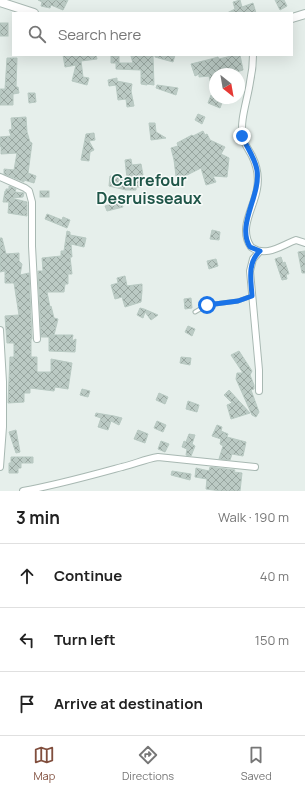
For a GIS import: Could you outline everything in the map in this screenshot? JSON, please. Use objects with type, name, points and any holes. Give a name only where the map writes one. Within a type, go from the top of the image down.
[{"type":"street","points":[[0,2],[31,12]]},
{"type":"street","points":[[293,18],[305,14]]},
{"type":"street","points":[[253,56],[251,82],[242,129],[245,144],[255,162],[257,170],[257,189],[247,220],[247,240],[250,247],[260,251],[277,249],[296,240],[305,243]]},
{"type":"street","points":[[0,177],[25,188],[28,191],[32,202],[32,246],[37,339]]},
{"type":"street","points":[[259,391],[259,370],[250,280],[251,264],[253,259],[260,251]]},
{"type":"street","points":[[0,330],[3,419],[0,467]]},
{"type":"street","points":[[23,491],[51,486],[125,467],[146,459],[158,458],[255,467]]},
{"type":"lane","points":[[195,312],[207,305],[238,301],[252,296]]},
{"type":"building","points":[[38,0],[68,0],[63,10],[51,5],[50,8],[41,6],[42,2]]},
{"type":"building","points":[[240,0],[242,7],[253,3],[256,12],[229,12],[235,9],[233,2]]},
{"type":"building","points":[[275,0],[284,0],[287,6],[280,10]]},
{"type":"building","points":[[0,23],[8,23],[8,36],[0,36]]},
{"type":"building","points":[[63,56],[96,56],[97,59],[81,61],[83,77],[89,78],[87,85],[72,81],[76,65],[65,67]]},
{"type":"building","points":[[111,56],[119,56],[119,63],[133,63],[131,56],[153,56],[154,85],[141,84],[141,70],[116,69],[116,63],[111,63]]},
{"type":"building","points":[[155,56],[175,56],[173,62]]},
{"type":"building","points":[[231,56],[240,56],[243,68],[209,68],[209,76],[199,77],[199,74],[195,76],[191,64],[218,57],[219,59]]},
{"type":"building","points":[[7,58],[17,58],[16,87],[18,87],[19,93],[13,94],[13,105],[0,105],[0,89],[5,89]]},
{"type":"building","points":[[117,78],[117,81],[132,84],[131,91],[134,106],[127,107],[126,99],[118,100],[116,85],[109,86],[108,80]]},
{"type":"building","points":[[157,85],[178,88],[176,95],[156,88]]},
{"type":"building","points":[[28,93],[35,93],[36,102],[29,103]]},
{"type":"building","points":[[210,104],[222,104],[220,108]]},
{"type":"building","points":[[198,114],[205,117],[202,124],[195,120]]},
{"type":"building","points":[[26,117],[27,132],[30,142],[32,143],[28,173],[36,176],[34,183],[24,180],[24,182],[4,174],[4,169],[14,170],[17,153],[1,154],[1,146],[0,147],[0,137],[11,136],[9,130],[12,129],[11,118]]},
{"type":"building","points":[[149,123],[155,123],[156,132],[166,138],[151,140]]},
{"type":"building","points":[[203,131],[205,135],[207,134],[210,140],[225,147],[221,154],[229,158],[227,177],[213,176],[216,182],[206,185],[201,168],[181,178],[176,176],[171,148],[178,146],[177,143],[192,135],[193,136]]},
{"type":"building","points":[[94,133],[95,140],[89,141],[94,150],[90,152],[89,161],[81,160],[86,134]]},
{"type":"building","points":[[131,159],[132,165],[141,164],[143,175],[141,176],[141,187],[136,187],[136,190],[126,190],[109,186],[110,176],[127,178],[125,160]]},
{"type":"building","points":[[9,186],[16,189],[15,192],[24,193],[23,197],[11,198],[27,202],[27,216],[8,213],[9,202],[3,202],[5,191],[6,189],[9,189]]},
{"type":"building","points":[[40,191],[49,191],[49,197],[40,197]]},
{"type":"building","points":[[121,201],[123,207],[107,211],[105,206]]},
{"type":"building","points":[[47,214],[62,220],[63,217],[70,220],[67,228],[45,219]]},
{"type":"building","points":[[212,230],[220,232],[219,240],[210,239]]},
{"type":"building","points":[[67,231],[70,232],[70,235],[86,238],[84,247],[71,244],[72,257],[70,257],[72,274],[68,274],[68,284],[65,284],[64,292],[47,292],[54,318],[58,319],[54,335],[73,335],[72,341],[76,339],[75,352],[49,351],[49,337],[41,337],[38,271],[43,271],[42,258],[61,256],[61,251],[64,251]]},
{"type":"building","points":[[0,238],[2,238],[6,254],[19,253],[19,261],[22,264],[20,275],[29,273],[32,339],[31,357],[37,357],[37,372],[51,372],[51,359],[72,363],[68,389],[55,387],[54,391],[30,388],[30,393],[24,393],[24,402],[8,403],[10,357],[14,357],[14,343],[7,343],[5,316],[19,315],[14,283],[5,283],[5,271],[0,272]]},
{"type":"building","points":[[305,251],[305,273],[302,273],[298,252]]},
{"type":"building","points":[[281,257],[283,263],[285,262],[289,274],[286,274],[287,279],[282,280],[275,259]]},
{"type":"building","points":[[216,259],[218,266],[209,269],[207,261]]},
{"type":"building","points":[[125,276],[127,286],[142,284],[142,291],[141,302],[125,307],[122,297],[115,299],[111,285],[118,283],[117,278]]},
{"type":"building","points":[[191,298],[192,308],[185,309],[184,299]]},
{"type":"building","points":[[140,308],[158,315],[151,320],[145,312],[143,318],[137,315]]},
{"type":"building","points":[[188,326],[195,329],[192,336],[185,332]]},
{"type":"building","points":[[239,351],[252,371],[250,375],[254,389],[251,390],[259,412],[256,417],[252,415],[236,379],[237,373],[243,373],[231,355]]},
{"type":"building","points":[[181,357],[191,358],[190,365],[180,363]]},
{"type":"building","points":[[82,389],[90,391],[88,397],[80,395]]},
{"type":"building","points":[[229,390],[250,413],[231,419],[227,405],[232,403],[224,395]]},
{"type":"building","points":[[159,393],[168,397],[165,404],[156,400]]},
{"type":"building","points":[[188,401],[199,405],[197,412],[186,409]]},
{"type":"building","points":[[96,413],[122,418],[119,425],[111,421],[108,430],[98,427],[101,418],[95,416]]},
{"type":"building","points":[[157,421],[166,425],[163,432],[154,428]]},
{"type":"building","points":[[217,425],[222,427],[221,431],[228,434],[227,437],[246,442],[243,456],[232,454],[230,460],[219,459],[223,446],[220,444],[221,439],[212,436]]},
{"type":"building","points":[[16,430],[20,452],[16,453],[9,432]]},
{"type":"building","points":[[138,430],[148,434],[145,443],[134,439]]},
{"type":"building","points":[[189,434],[195,435],[192,444],[195,446],[191,456],[186,455],[187,449],[182,447]]},
{"type":"building","points":[[161,441],[169,444],[165,452],[158,449]]},
{"type":"building","points":[[11,457],[33,457],[33,463],[21,463],[21,468],[18,468],[18,473],[9,473],[9,463],[11,463]]},
{"type":"building","points":[[210,467],[235,470],[234,472],[242,473],[240,491],[206,489],[207,479],[195,477],[196,468],[209,471]]},
{"type":"building","points":[[172,471],[191,474],[190,480],[171,475]]},
{"type":"district","name":"Carrefour Desruisseaux","points":[[149,189]]},
{"type":"route","points":[[207,305],[238,301],[252,296],[250,280],[251,264],[253,259],[260,251],[250,247],[247,240],[246,229],[247,220],[257,189],[257,170],[255,162],[242,136]]}]
